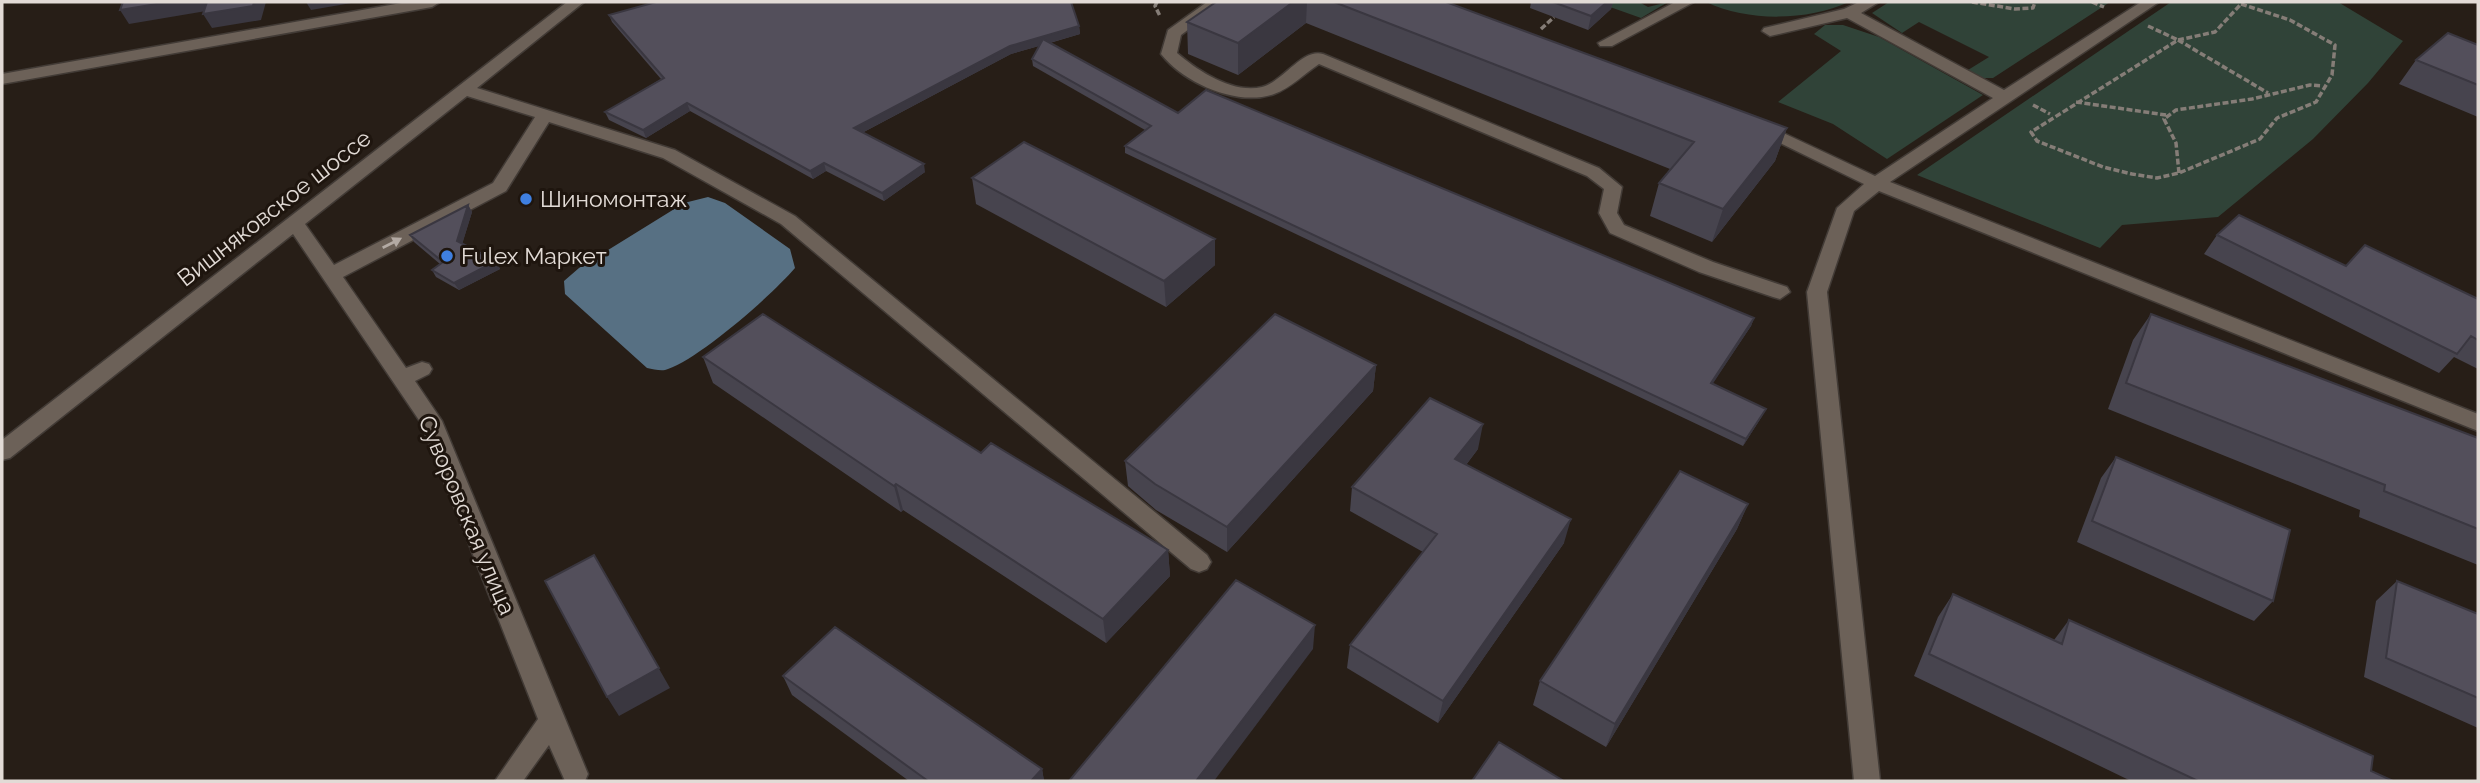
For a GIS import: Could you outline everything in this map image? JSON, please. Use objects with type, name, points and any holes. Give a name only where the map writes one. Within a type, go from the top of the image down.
[{"type":"street","points":[[2,79],[432,2]]},
{"type":"street","name":"Вишняковское шоссе","points":[[2,452],[576,2]]},
{"type":"street","points":[[1217,2],[1174,33],[1169,54],[1187,71],[1237,90],[1262,92],[1283,82],[1317,57],[1593,172],[1613,187],[1608,213],[1617,229],[1706,267],[1780,292]]},
{"type":"street","points":[[1606,43],[1686,2]]},
{"type":"street","points":[[1769,31],[1849,13],[1871,2]]},
{"type":"street","points":[[1872,777],[1817,292],[1846,208],[1876,183],[2151,2]]},
{"type":"street","points":[[1849,13],[2004,97]]},
{"type":"street","points":[[463,89],[669,154],[788,220],[1199,562]]},
{"type":"street","points":[[331,275],[500,187],[546,113]]},
{"type":"street","points":[[1739,118],[1921,204],[2478,423]]},
{"type":"street","name":"Суворовская улица","points":[[296,223],[331,275],[412,374],[575,774]]},
{"type":"street","points":[[508,781],[552,721]]},
{"type":"path","points":[[1972,2],[2015,9],[2033,8],[2035,2]]},
{"type":"path","points":[[2241,4],[2305,27],[2335,45],[2332,75],[2322,86],[2316,102],[2277,118],[2260,139],[2179,173],[2157,178],[2122,172],[2052,150],[2037,141],[2031,132],[2050,114],[2076,102],[2131,64],[2174,45],[2179,40],[2215,32],[2241,4]]},
{"type":"path","points":[[1541,29],[1554,17]]},
{"type":"path","points":[[2127,17],[2179,40],[2268,93]]},
{"type":"path","points":[[2076,102],[2104,109],[2139,108],[2166,115],[2193,107],[2252,99],[2310,85],[2322,86]]},
{"type":"path","points":[[2166,115],[2164,119],[2176,143],[2179,173]]},
{"type":"green space","points":[[1596,2],[1639,2],[1648,7],[1668,2],[1641,18]]},
{"type":"green space","points":[[1706,2],[1849,2],[1815,13],[1778,17],[1740,13]]},
{"type":"green space","points":[[1889,2],[2110,2],[1993,78],[1983,78],[1968,70],[1989,57],[1919,22],[1902,33],[1872,13]]},
{"type":"green space","points":[[2171,2],[2338,2],[2403,41],[2368,83],[2313,139],[2218,217],[2122,225],[2100,248],[1917,175]]},
{"type":"green space","points":[[1825,25],[1843,25],[1879,37],[1983,95],[1887,159],[1833,124],[1778,102],[1841,51],[1814,34]]},
{"type":"water","points":[[708,197],[725,203],[790,249],[795,268],[753,309],[682,363],[666,370],[647,368],[565,294],[564,281],[579,268],[684,203]]},
{"type":"building","points":[[123,2],[169,2],[120,10]]},
{"type":"building","points":[[207,2],[254,2],[253,6],[203,14]]},
{"type":"building","points":[[656,2],[1071,2],[1079,26],[1010,46],[854,128],[924,164],[882,193],[824,163],[810,171],[687,103],[643,130],[605,112],[664,78],[609,15]]},
{"type":"building","points":[[1216,2],[1293,2],[1238,43],[1187,22]]},
{"type":"building","points":[[1334,2],[1446,2],[1787,128],[1723,209],[1659,183],[1694,142]]},
{"type":"building","points":[[1553,2],[1607,2],[1591,16]]},
{"type":"building","points":[[2448,33],[2478,45],[2478,85],[2416,60]]},
{"type":"building","points":[[1043,39],[1178,113],[1206,90],[1754,318],[1711,383],[1766,409],[1746,439],[1125,146],[1151,126],[1032,59]]},
{"type":"building","points":[[1024,142],[1215,239],[1164,281],[972,178]]},
{"type":"building","points":[[468,205],[457,241],[496,261],[454,283],[432,270],[443,262],[410,235]]},
{"type":"building","points":[[2239,215],[2346,266],[2365,245],[2478,299],[2478,340],[2471,336],[2457,354],[2217,235]]},
{"type":"building","points":[[763,314],[981,453],[991,443],[1168,550],[1103,619],[896,484],[894,486],[703,357]]},
{"type":"building","points":[[1275,314],[1376,365],[1227,527],[1155,484],[1125,461]]},
{"type":"building","points":[[2151,314],[2478,438],[2478,529],[2384,491],[2385,485],[2126,383]]},
{"type":"building","points":[[1430,398],[1483,424],[1455,459],[1571,519],[1443,701],[1350,645],[1437,534],[1352,487]]},
{"type":"building","points":[[2116,457],[2290,530],[2273,601],[2092,521]]},
{"type":"building","points":[[1680,471],[1748,504],[1615,724],[1540,681]]},
{"type":"building","points":[[594,555],[659,668],[607,697],[545,581]]},
{"type":"building","points":[[1236,580],[1315,625],[1196,781],[1069,781]]},
{"type":"building","points":[[2397,581],[2478,614],[2478,698],[2386,658]]},
{"type":"building","points":[[1953,594],[2062,644],[2069,620],[2373,756],[2371,771],[2393,781],[2198,781],[1929,654]]},
{"type":"building","points":[[835,627],[1042,769],[1031,781],[928,781],[783,676]]},
{"type":"building","points":[[1499,742],[1562,780],[1472,781]]},
{"type":"place","name":"Шиномонтаж","points":[[526,199]]},
{"type":"place","name":"Fulex Маркет","points":[[447,256]]}]
